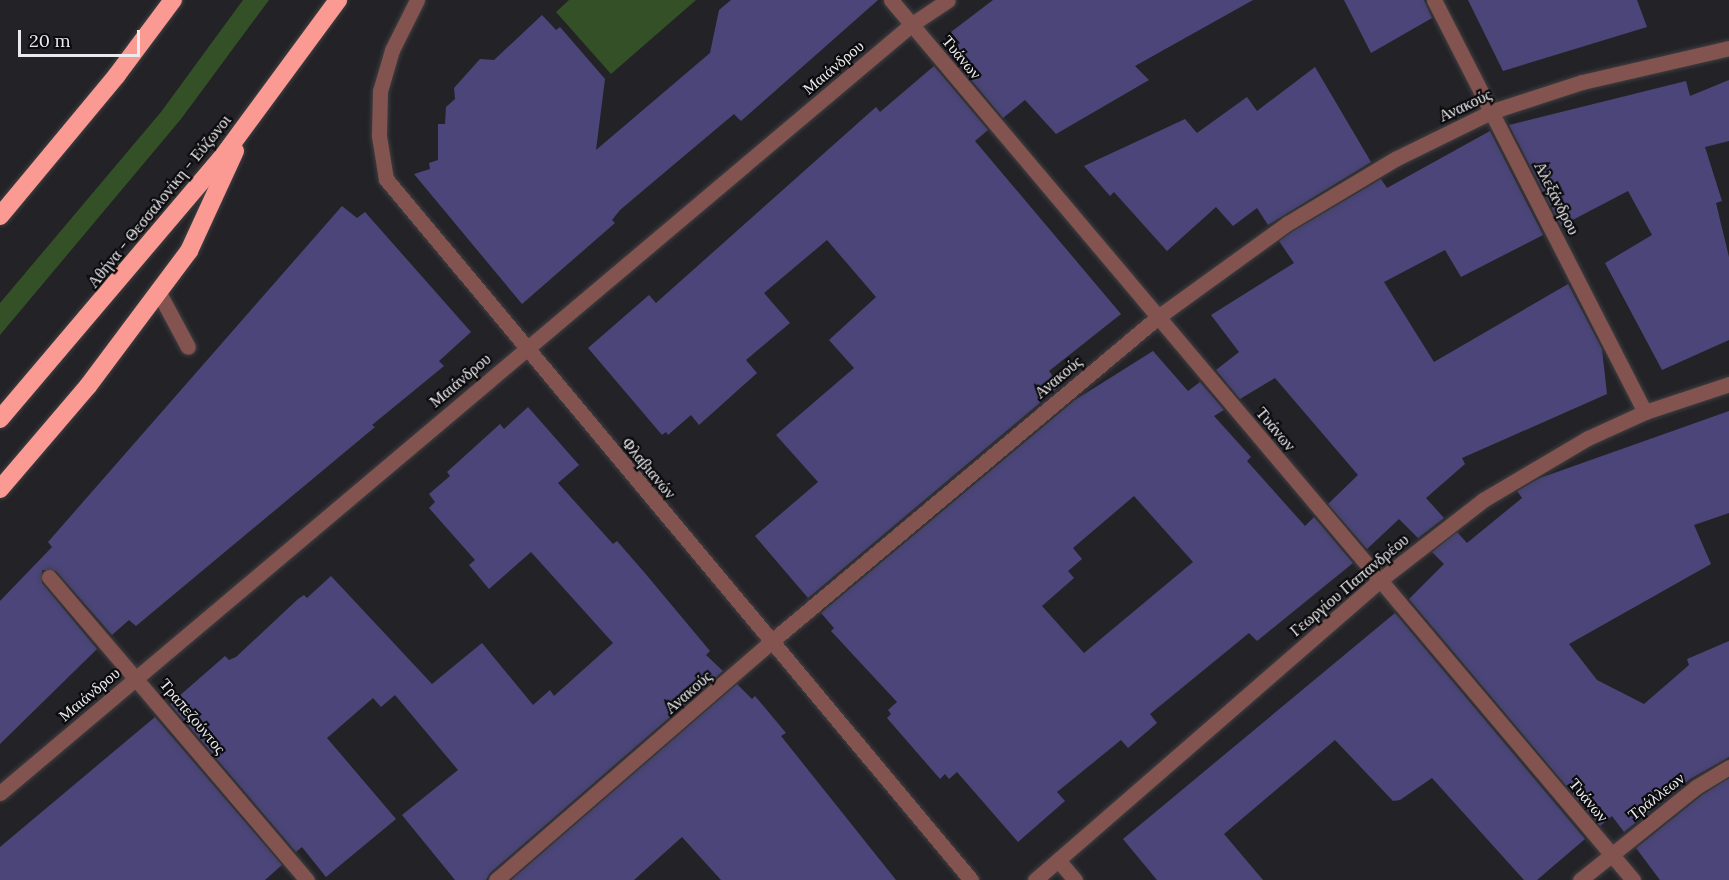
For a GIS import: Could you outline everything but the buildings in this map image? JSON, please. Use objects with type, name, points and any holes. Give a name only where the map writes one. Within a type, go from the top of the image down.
[{"type":"highway","points":[[0,216],[117,75],[173,0]]},
{"type":"highway","name":"Αθήνα - Θεσσαλονίκη - Εύζωνοι","points":[[0,419],[149,246],[248,123],[338,0]]},
{"type":"highway","points":[[0,489],[88,386],[189,251],[248,123]]},
{"type":"street","name":"Φλαβιανών","points":[[417,0],[392,50],[380,91],[379,136],[386,179],[524,349],[773,640],[971,880]]},
{"type":"street","name":"Τυάνων","points":[[891,0],[1633,880]]},
{"type":"street","name":"Μαιάνδρου","points":[[0,793],[912,24],[948,0]]},
{"type":"street","name":"Αλεξάνδρου","points":[[1434,0],[1645,412]]},
{"type":"street","name":"Ανακούς","points":[[496,880],[773,640],[1158,317],[1288,223],[1395,159],[1492,111],[1582,82],[1729,48]]},
{"type":"street","points":[[159,292],[188,347]]},
{"type":"street","name":"Γεωργίου Παπανδρέου","points":[[1035,880],[1380,580],[1483,500],[1588,438],[1645,412],[1729,384]]},
{"type":"street","name":"Τραπεζούντος","points":[[49,577],[307,880]]},
{"type":"street","name":"Τράλλεων","points":[[1580,880],[1696,787],[1729,767]]},
{"type":"street","points":[[1059,861],[1075,880]]},
{"type":"green space","points":[[243,0],[269,0],[181,119],[0,335],[0,303],[161,112]]},
{"type":"green space","points":[[569,0],[696,0],[611,74],[556,12]]}]
